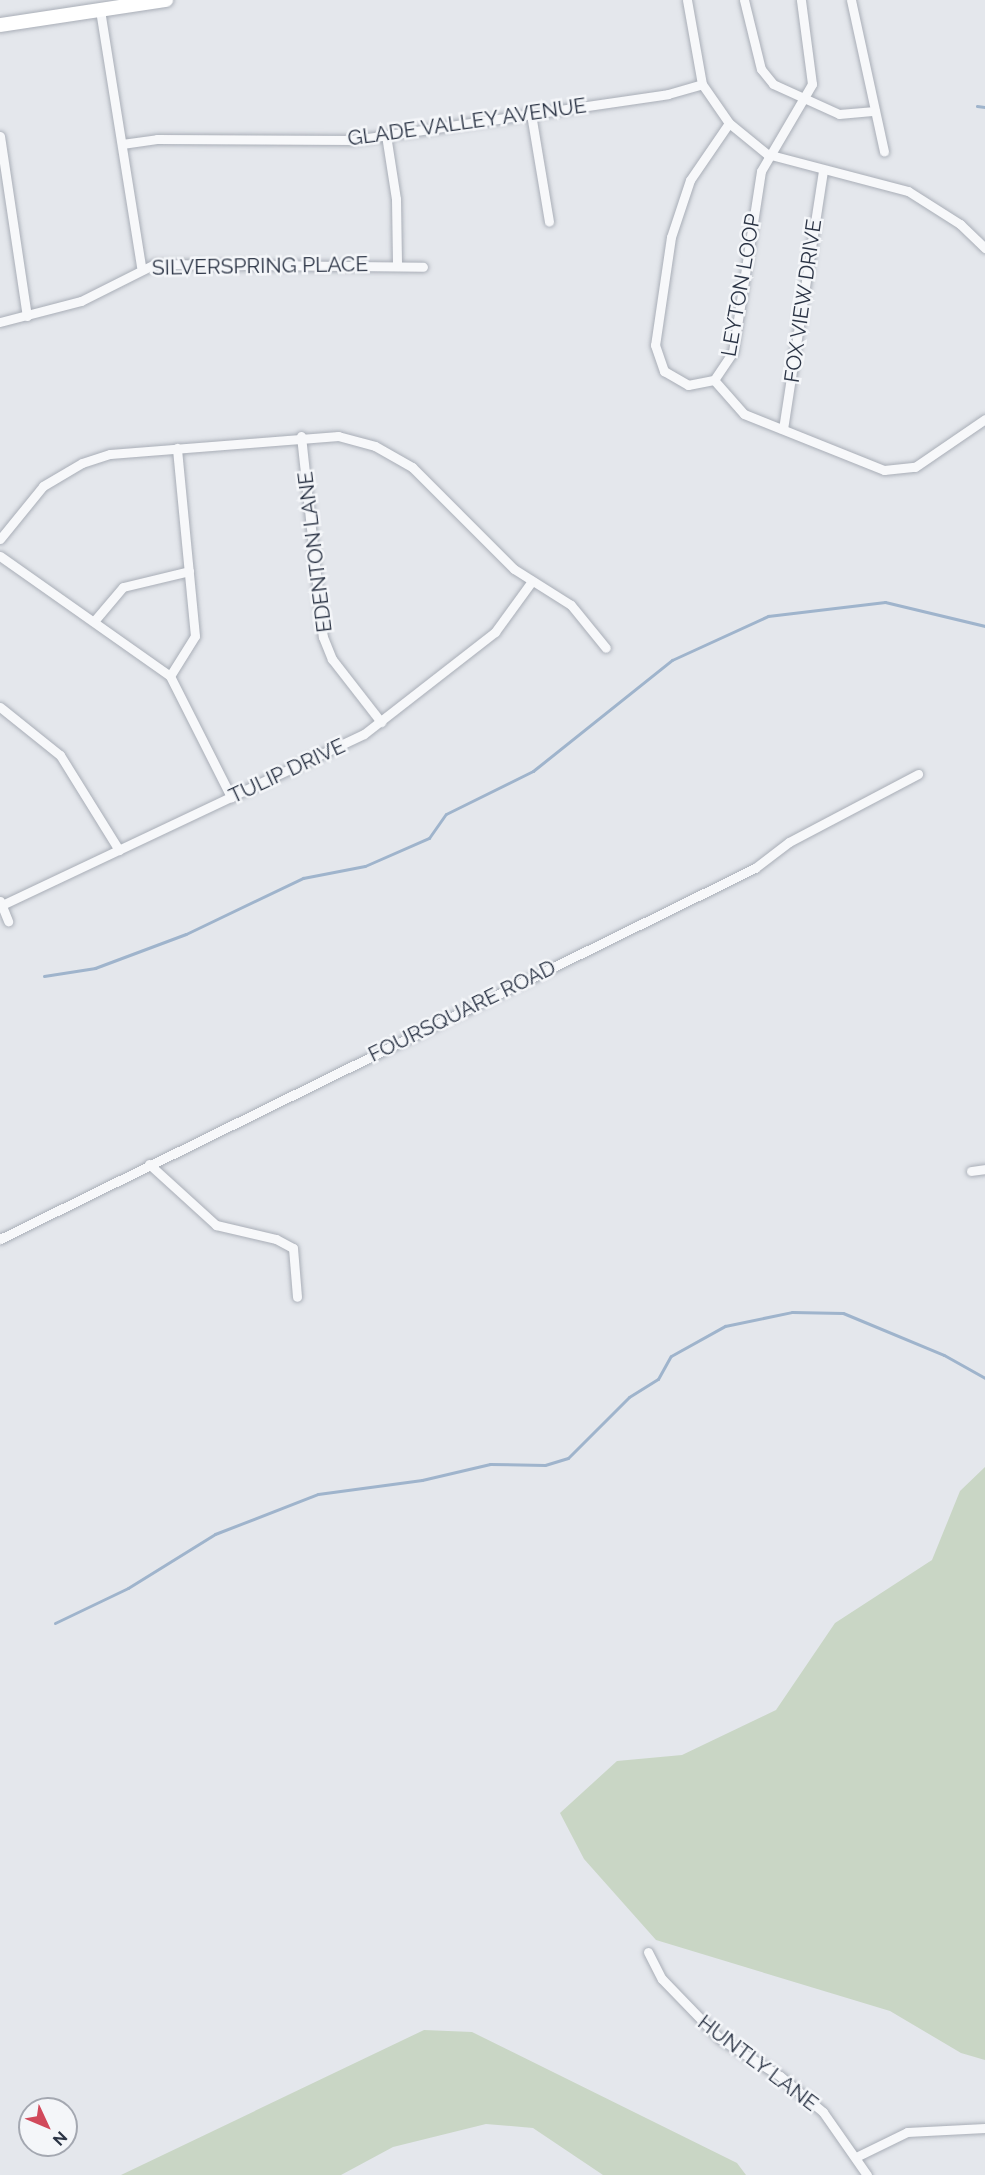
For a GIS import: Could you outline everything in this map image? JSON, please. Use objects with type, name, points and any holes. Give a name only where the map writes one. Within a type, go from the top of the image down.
[{"type":"street","points":[[0,25],[165,0]]},
{"type":"street","points":[[687,0],[702,84],[729,123],[767,154],[823,172],[878,179],[908,191],[960,224],[985,248]]},
{"type":"street","points":[[744,0],[761,69],[773,84],[839,114],[875,111]]},
{"type":"street","points":[[767,154],[805,100],[812,54],[801,0]]},
{"type":"street","points":[[851,0],[884,151]]},
{"type":"street","points":[[100,10],[141,267]]},
{"type":"street","name":"GLADE VALLEY AVENUE","points":[[122,144],[386,135],[531,114],[702,84]]},
{"type":"street","points":[[531,114],[549,221]]},
{"type":"street","name":"LEYTON LOOP","points":[[729,123],[690,180],[679,208],[655,345],[664,371],[676,381],[688,385],[714,380],[733,352],[767,154]]},
{"type":"street","points":[[386,135],[396,199],[397,264]]},
{"type":"street","points":[[0,136],[27,316]]},
{"type":"street","name":"FOX VIEW DRIVE","points":[[783,429],[823,172]]},
{"type":"street","name":"SILVERSPRING PLACE","points":[[0,322],[81,301],[141,267],[397,264],[423,267]]},
{"type":"street","points":[[714,380],[744,414],[870,466],[900,471],[915,467],[985,419]]},
{"type":"street","points":[[0,539],[43,486],[82,463],[177,448],[301,436],[354,440],[412,467],[532,582],[571,605],[606,648]]},
{"type":"street","name":"EDENTON LANE","points":[[301,436],[323,637],[332,659],[381,722]]},
{"type":"street","points":[[170,676],[195,636],[177,448]]},
{"type":"street","points":[[0,556],[95,620],[170,676],[231,797]]},
{"type":"street","points":[[95,620],[123,586],[189,571]]},
{"type":"street","name":"TULIP DRIVE","points":[[8,921],[1,903],[231,797],[381,722],[495,632],[532,582]]},
{"type":"street","points":[[0,707],[60,755],[118,850]]},
{"type":"street","name":"FOURSQUARE ROAD","points":[[0,1239],[746,872],[789,842],[918,774]]},
{"type":"street","points":[[149,1164],[216,1225],[276,1239],[293,1248],[297,1297]]},
{"type":"street","points":[[971,1171],[985,1169]]},
{"type":"street","name":"HUNTLY LANE","points":[[648,1952],[662,1979],[688,2009],[720,2038],[803,2092],[856,2157],[867,2175]]},
{"type":"street","points":[[856,2157],[907,2132],[985,2128]]},
{"type":"green space","points":[[985,1467],[985,2060],[961,2053],[890,2011],[656,1940],[584,1859],[560,1813],[617,1761],[682,1755],[776,1710],[835,1623],[932,1560],[960,1491]]},
{"type":"green space","points":[[424,2030],[472,2032],[737,2163],[746,2175],[603,2175],[533,2128],[486,2124],[393,2147],[341,2175],[121,2175]]},
{"type":"waterway","points":[[977,106],[985,107]]},
{"type":"waterway","points":[[44,976],[95,968],[186,934],[303,878],[365,866],[429,838],[446,814],[533,771],[672,660],[768,616],[885,602],[985,626]]},
{"type":"waterway","points":[[55,1623],[128,1588],[215,1534],[318,1494],[422,1480],[490,1464],[545,1465],[568,1458],[629,1397],[658,1379],[671,1356],[725,1326],[792,1312],[843,1313],[944,1355],[985,1378]]}]
